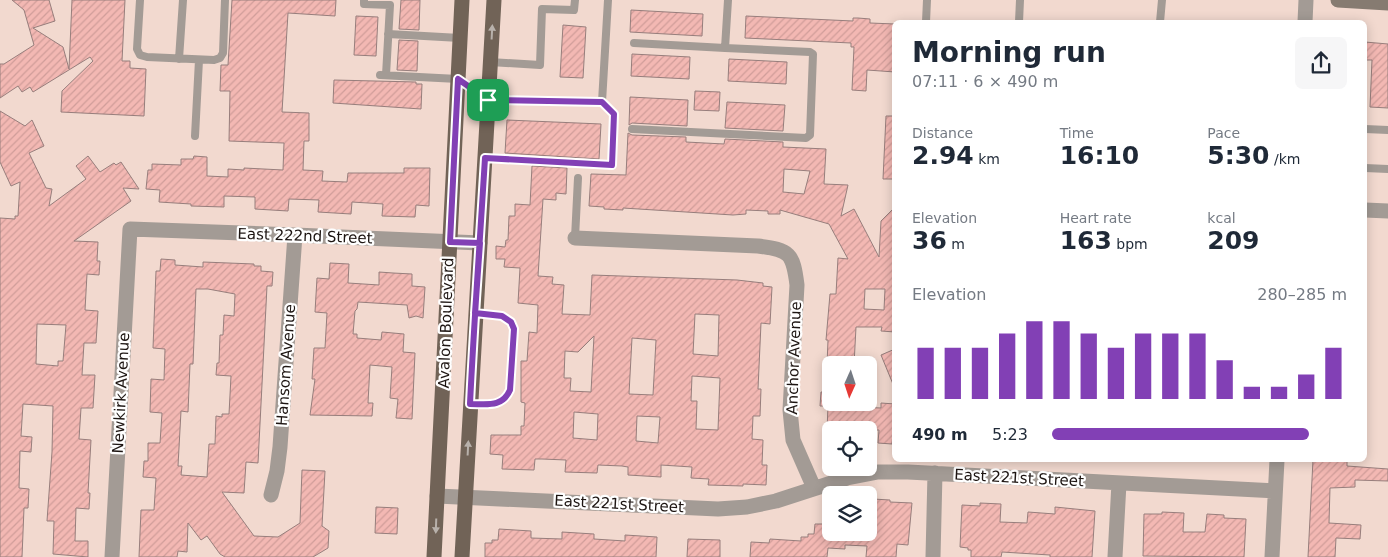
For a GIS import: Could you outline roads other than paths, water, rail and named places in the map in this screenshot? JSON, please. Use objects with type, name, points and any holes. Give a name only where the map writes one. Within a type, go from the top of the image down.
[{"type":"main road","name":"Avalon Boulevard","points":[[434,557],[443,409],[462,0]]},
{"type":"main road","name":"Avalon Boulevard","points":[[462,557],[494,0]]},
{"type":"main road","points":[[1338,0],[1388,3]]},
{"type":"street","points":[[1305,20],[1306,0]]},
{"type":"street","points":[[1367,210],[1388,211]]},
{"type":"street","name":"East 222nd Street","points":[[130,230],[480,243]]},
{"type":"street","name":"Newkirk Avenue","points":[[112,557],[130,230]]},
{"type":"street","name":"Hansom Avenue","points":[[272,495],[278,471],[295,235]]},
{"type":"street","name":"Anchor Avenue","points":[[575,238],[758,246],[777,249],[790,256],[794,266],[796,285],[790,410],[793,440],[814,488]]},
{"type":"street","points":[[1272,557],[1277,462]]},
{"type":"street","name":"East 221st Street","points":[[437,496],[718,509],[747,507],[847,478],[878,472],[935,473],[1276,491]]},
{"type":"street","points":[[933,557],[935,473]]},
{"type":"street","points":[[1115,557],[1119,483]]},
{"type":"lane","points":[[140,0],[138,53],[143,57],[199,60],[220,58],[222,53],[225,0]]},
{"type":"lane","points":[[179,59],[182,0]]},
{"type":"lane","points":[[364,0],[364,4],[390,5],[383,75],[458,79],[488,100],[602,102],[614,114],[612,165],[485,158]]},
{"type":"lane","points":[[490,62],[540,65],[542,9],[574,10],[575,0]]},
{"type":"lane","points":[[602,102],[608,0]]},
{"type":"lane","points":[[725,48],[728,0]]},
{"type":"lane","points":[[926,20],[927,0]]},
{"type":"lane","points":[[1020,0],[1020,20]]},
{"type":"lane","points":[[1160,20],[1162,0]]},
{"type":"lane","points":[[388,34],[460,38]]},
{"type":"lane","points":[[632,129],[806,138],[810,135],[813,54],[810,52],[634,43]]},
{"type":"lane","points":[[195,136],[199,60]]},
{"type":"lane","points":[[1367,129],[1388,130]]},
{"type":"lane","points":[[1367,168],[1388,169]]},
{"type":"lane","points":[[575,238],[578,178]]},
{"type":"lane","points":[[470,404],[496,404],[506,398],[510,390],[514,329],[511,322],[502,316],[475,313]]}]
